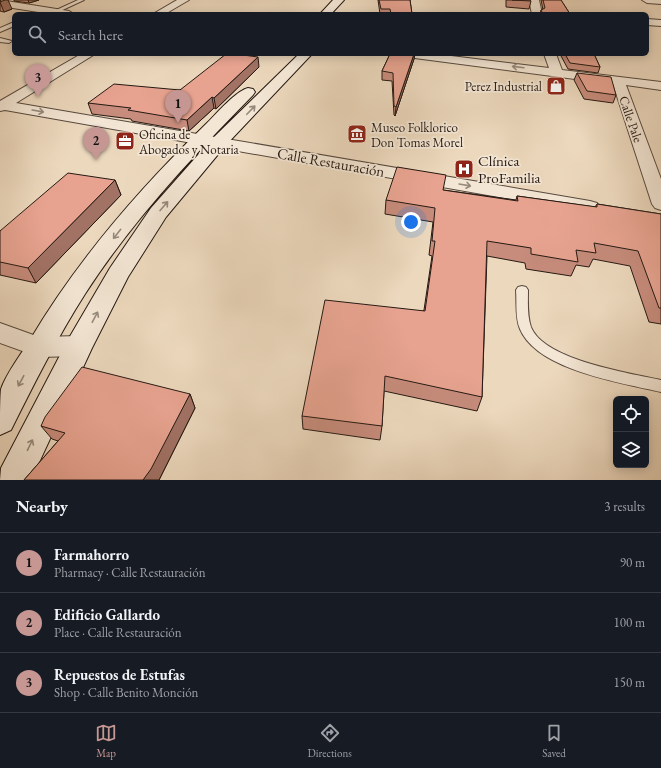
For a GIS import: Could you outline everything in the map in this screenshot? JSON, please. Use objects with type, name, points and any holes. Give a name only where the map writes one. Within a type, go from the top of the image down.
[{"type":"main road","points":[[0,3],[8,0]]},
{"type":"main road","points":[[327,12],[339,0]]},
{"type":"main road","points":[[13,480],[79,346],[118,274],[158,213],[209,141],[286,56]]},
{"type":"main road","points":[[0,420],[39,347],[88,271],[134,212],[209,141],[304,56]]},
{"type":"street","points":[[162,12],[184,0]]},
{"type":"street","points":[[534,0],[537,12]]},
{"type":"street","points":[[646,0],[661,1]]},
{"type":"street","points":[[0,3],[54,12]]},
{"type":"street","points":[[649,22],[661,22]]},
{"type":"street","points":[[1,106],[86,56]]},
{"type":"street","points":[[424,56],[661,86]]},
{"type":"street","points":[[551,56],[557,72]]},
{"type":"street","name":"Calle Pale","points":[[618,80],[658,214]]},
{"type":"street","name":"Calle Restauración","points":[[1,106],[607,210]]},
{"type":"street","points":[[0,333],[39,347],[79,346]]},
{"type":"lane","points":[[54,12],[82,0]]},
{"type":"lane","points":[[0,30],[12,25]]},
{"type":"lane","points":[[0,40],[9,41]]},
{"type":"lane","points":[[522,290],[526,330],[537,345],[556,357],[579,366],[661,386]]},
{"type":"building","points":[[379,0],[410,0],[412,12],[391,12],[390,9],[381,9]]},
{"type":"building","points":[[543,0],[561,0],[569,12],[542,12],[541,10],[545,8]]},
{"type":"building","points":[[223,56],[258,57],[214,98],[212,97],[187,120],[128,110],[131,108],[88,103],[114,84],[180,90]]},
{"type":"building","points":[[389,56],[413,56],[396,107],[394,106],[393,73],[382,71]]},
{"type":"building","points":[[566,56],[595,56],[600,67],[570,63]]},
{"type":"building","points":[[577,73],[611,77],[616,95],[587,91]]},
{"type":"building","points":[[397,167],[446,175],[443,190],[518,201],[517,196],[597,207],[597,204],[661,214],[661,308],[659,308],[638,251],[594,243],[596,253],[576,250],[578,262],[531,254],[531,248],[487,241],[482,397],[385,376],[382,426],[302,416],[325,300],[425,311],[435,241],[432,241],[435,208],[386,200]]},
{"type":"building","points":[[68,173],[115,180],[28,268],[0,262],[0,231]]},
{"type":"building","points":[[82,367],[190,394],[151,469],[143,480],[24,480],[65,433],[41,426],[45,417]]},
{"type":"place","name":"Perez Industrial","points":[[556,86]]},
{"type":"place","name":"Repuestos de Estufas","points":[[38,97]]},
{"type":"place","name":"Farmahorro","points":[[178,123]]},
{"type":"place","name":"Museo Folklorico Don Tomas Morel","points":[[357,134]]},
{"type":"place","name":"Oficina de Abogados y Notaria","points":[[125,141]]},
{"type":"place","name":"Edificio Gallardo","points":[[96,160]]},
{"type":"place","name":"Clínica ProFamilia","points":[[464,169]]}]
